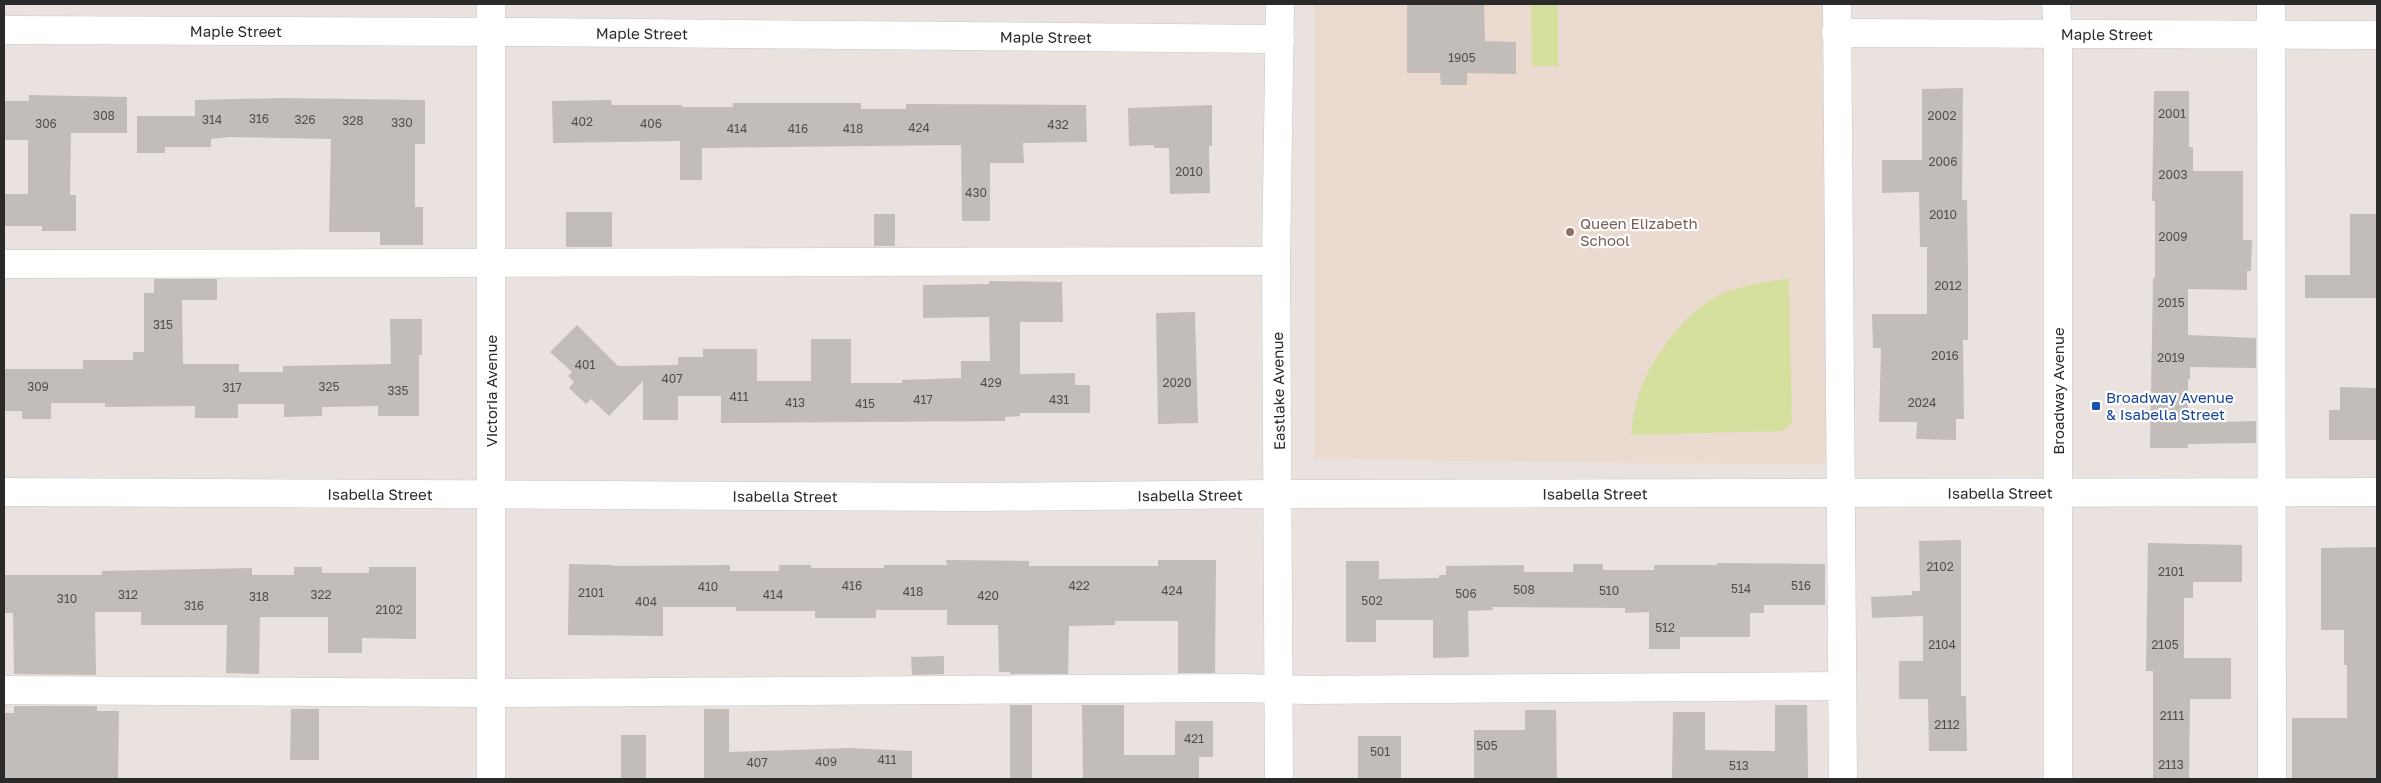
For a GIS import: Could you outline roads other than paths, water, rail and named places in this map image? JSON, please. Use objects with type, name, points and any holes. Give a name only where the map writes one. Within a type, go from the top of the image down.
[{"type":"street","name":"Victoria Avenue","points":[[491,4],[491,779]]},
{"type":"street","name":"Eastlake Avenue","points":[[1279,779],[1279,494],[1276,261],[1280,4]]},
{"type":"street","points":[[1837,4],[1843,779]]},
{"type":"street","name":"Broadway Avenue","points":[[2056,4],[2058,34],[2058,779]]},
{"type":"street","points":[[2271,4],[2272,779]]},
{"type":"street","name":"Maple Street","points":[[4,30],[1280,39]]},
{"type":"street","name":"Maple Street","points":[[1836,32],[2377,36]]},
{"type":"street","points":[[4,264],[1276,261]]},
{"type":"street","name":"Isabella Street","points":[[4,492],[491,493],[970,497],[1279,494],[2377,492]]},
{"type":"street","points":[[4,690],[491,693],[1842,686]]},
{"type":"place","name":"Queen Elizabeth School","points":[[1570,232]]},
{"type":"place","name":"Broadway Avenue & Isabella Street","points":[[2096,406]]}]
